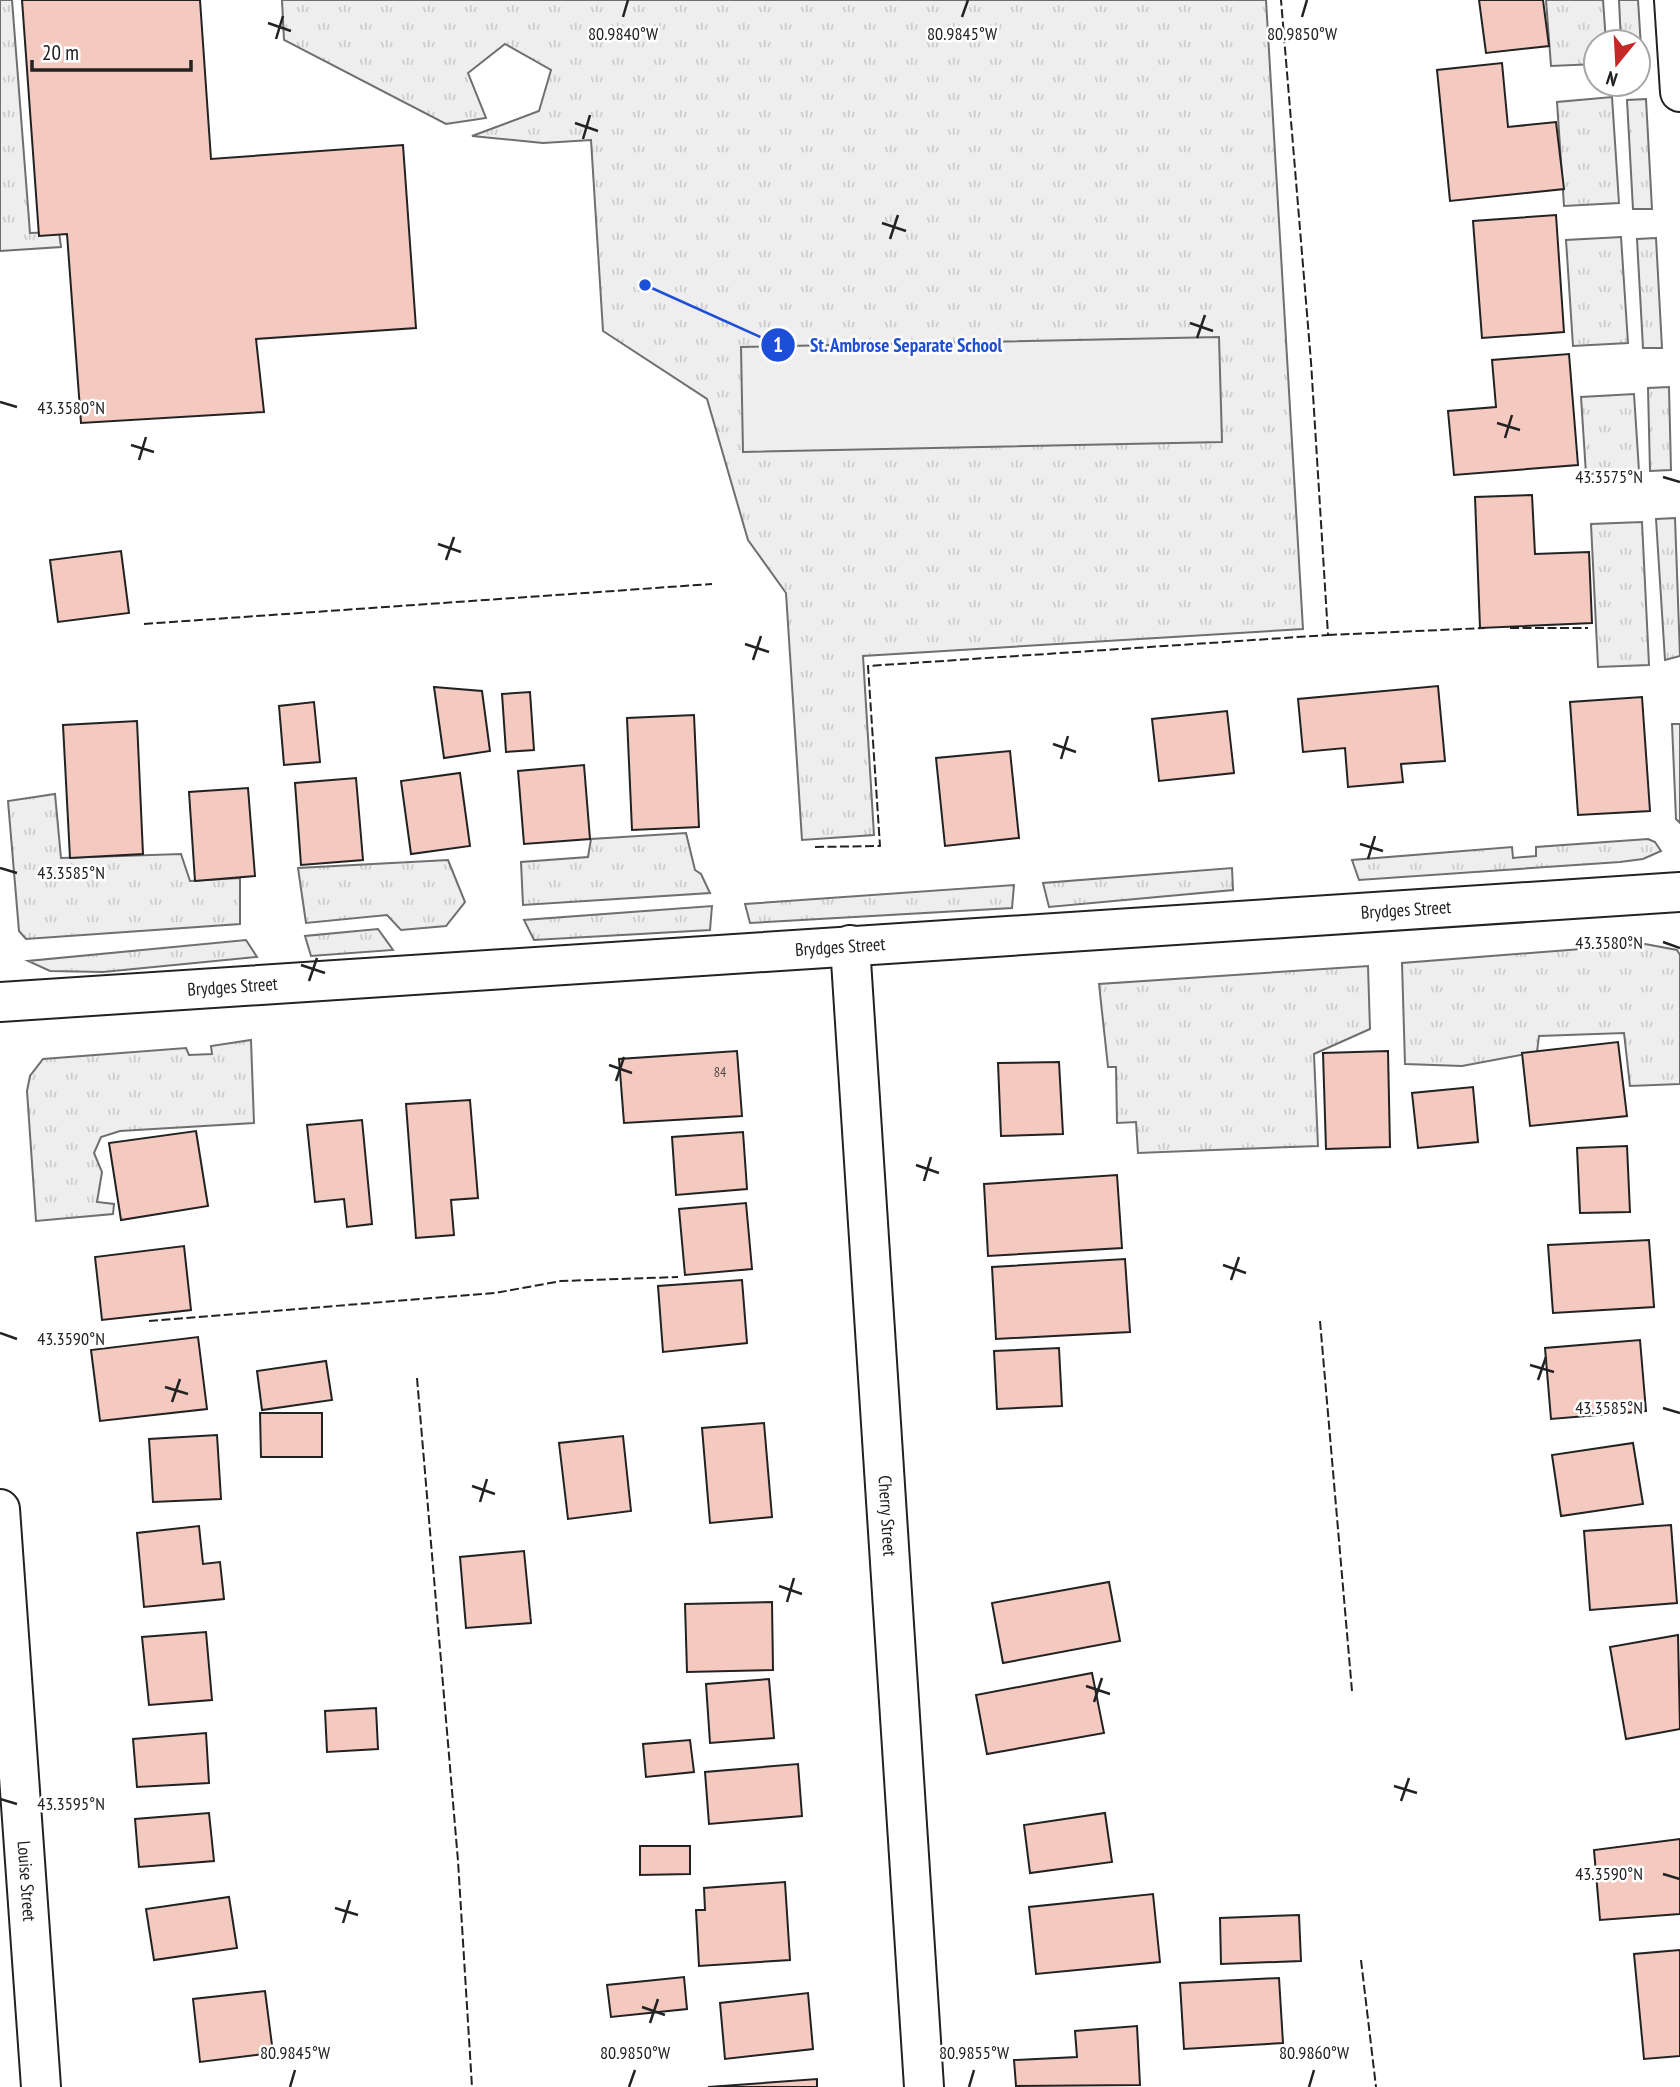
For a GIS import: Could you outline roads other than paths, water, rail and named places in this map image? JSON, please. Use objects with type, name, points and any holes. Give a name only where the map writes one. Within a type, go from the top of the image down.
[{"type":"street","points":[[1674,0],[1680,92]]},
{"type":"street","name":"Brydges Street","points":[[0,1002],[1680,892]]},
{"type":"street","name":"Cherry Street","points":[[850,945],[924,2087]]},
{"type":"street","name":"Louise Street","points":[[0,1509],[41,2087]]},
{"type":"place","name":"St. Ambrose Separate School","points":[[645,285]]}]
